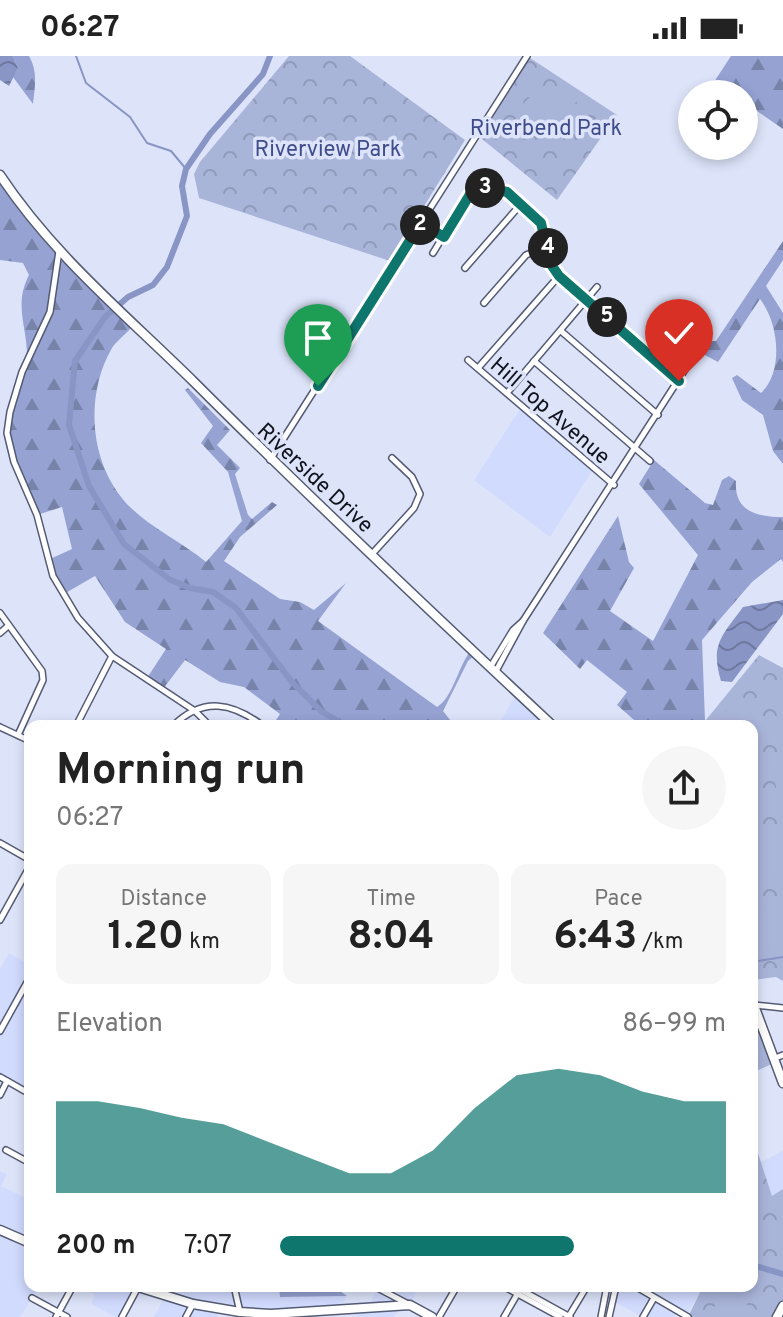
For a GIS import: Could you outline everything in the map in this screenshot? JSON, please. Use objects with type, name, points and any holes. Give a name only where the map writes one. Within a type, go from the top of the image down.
[{"type":"main road","name":"Riverside Drive","points":[[0,175],[21,207],[59,251],[133,325],[270,460],[547,720]]},
{"type":"main road","points":[[758,1013],[779,1056],[783,1083]]},
{"type":"main road","points":[[0,1230],[24,1240]]},
{"type":"main road","points":[[153,1292],[193,1304],[240,1312],[299,1315],[410,1305],[432,1317]]},
{"type":"main road","points":[[777,1317],[783,1306]]},
{"type":"main road","points":[[314,1317],[324,1312]]},
{"type":"street","points":[[270,460],[527,56]]},
{"type":"street","points":[[433,253],[469,196],[480,189],[500,188],[541,223],[550,263],[559,276],[679,381]]},
{"type":"street","points":[[465,268],[521,204]]},
{"type":"street","points":[[421,223],[444,237]]},
{"type":"street","points":[[484,303],[526,255],[548,246]]},
{"type":"street","points":[[59,251],[50,312],[22,372],[4,433],[21,485],[37,515],[48,560],[62,595],[98,644],[204,720]]},
{"type":"street","points":[[478,369],[559,276]]},
{"type":"street","points":[[506,393],[597,287]]},
{"type":"street","points":[[561,331],[658,415]]},
{"type":"street","points":[[493,668],[614,485],[695,354]]},
{"type":"street","name":"Hill Top Avenue","points":[[468,360],[614,485]]},
{"type":"street","points":[[534,361],[650,461]]},
{"type":"street","points":[[372,554],[414,508],[420,494],[412,477],[392,458]]},
{"type":"street","points":[[0,613],[42,671],[43,680],[25,720]]},
{"type":"street","points":[[0,633],[8,626]]},
{"type":"street","points":[[79,720],[112,656]]},
{"type":"street","points":[[182,720],[195,711],[231,706],[253,720]]},
{"type":"street","points":[[18,735],[24,722]]},
{"type":"street","points":[[0,727],[24,738]]},
{"type":"street","points":[[0,843],[24,859]]},
{"type":"street","points":[[0,920],[24,874]]},
{"type":"street","points":[[0,1031],[24,988]]},
{"type":"street","points":[[758,1004],[783,1008]]},
{"type":"street","points":[[0,1077],[24,1091]]},
{"type":"street","points":[[0,1095],[7,1081]]},
{"type":"street","points":[[6,1150],[24,1160]]},
{"type":"street","points":[[57,1315],[70,1292]]},
{"type":"street","points":[[122,1317],[134,1292]]},
{"type":"street","points":[[235,1292],[240,1312]]},
{"type":"street","points":[[385,1292],[410,1305]]},
{"type":"street","points":[[439,1317],[454,1292]]},
{"type":"street","points":[[504,1317],[516,1292]]},
{"type":"street","points":[[522,1292],[560,1317]]},
{"type":"street","points":[[523,1292],[569,1317],[584,1292]]},
{"type":"street","points":[[601,1317],[606,1292]]},
{"type":"street","points":[[609,1317],[615,1292]]},
{"type":"street","points":[[644,1292],[688,1317]]},
{"type":"street","points":[[387,1307],[393,1301],[390,1295]]},
{"type":"street","points":[[32,1298],[57,1315],[67,1317]]},
{"type":"street","points":[[643,1317],[654,1298]]},
{"type":"street","points":[[186,1317],[193,1304]]},
{"type":"shaded area","points":[[522,406],[594,468],[550,537],[474,480]]},
{"type":"shaded area","points":[[518,692],[547,720],[501,720]]},
{"type":"shaded area","points":[[9,953],[24,962],[24,1091],[8,1082],[0,1095],[0,969]]},
{"type":"shaded area","points":[[783,1151],[783,1189],[772,1197],[761,1162]]},
{"type":"shaded area","points":[[0,1171],[7,1174],[1,1186],[24,1197],[24,1292],[36,1292],[20,1317],[0,1317]]},
{"type":"shaded area","points":[[90,1292],[135,1292],[122,1317],[91,1304],[95,1295]]},
{"type":"shaded area","points":[[153,1292],[280,1292],[281,1297],[347,1296],[338,1311],[314,1317],[240,1317],[239,1312],[222,1309],[217,1317],[154,1317],[165,1296]]},
{"type":"shaded area","points":[[376,1292],[386,1292],[396,1297],[399,1292],[417,1292],[410,1305],[401,1306],[394,1317],[358,1317],[347,1310],[367,1308]]},
{"type":"shaded area","points":[[606,1292],[700,1292],[686,1316],[678,1311],[674,1317],[643,1317],[605,1297]]},
{"type":"green space","points":[[13,56],[29,56],[32,62],[35,79],[33,104],[13,77],[18,68]]},
{"type":"green space","name":"Riverview Park","points":[[289,56],[350,56],[465,140],[390,261],[199,198],[194,174],[200,162]]},
{"type":"green space","name":"Riverbend Park","points":[[527,56],[617,115],[557,200],[477,135]]},
{"type":"green space","points":[[731,56],[783,56],[783,129],[758,112],[758,80],[715,80]]},
{"type":"green space","points":[[550,89],[579,97],[556,138],[519,108],[532,95]]},
{"type":"green space","points":[[5,181],[21,207],[133,325],[112,348],[103,367],[95,409],[95,431],[106,472],[131,508],[206,562],[242,521],[228,472],[201,443],[213,426],[185,390],[188,388],[230,430],[217,445],[240,468],[235,474],[248,515],[252,519],[272,502],[277,505],[240,537],[224,561],[280,599],[300,602],[314,610],[346,583],[318,621],[437,707],[448,696],[473,648],[477,653],[468,661],[443,711],[450,720],[276,720],[280,714],[244,687],[220,682],[185,660],[163,689],[147,678],[166,649],[125,622],[95,576],[62,595],[48,560],[72,549],[62,507],[37,515],[20,479],[9,440],[10,414],[27,360],[22,297],[29,275],[23,263],[0,260],[0,184]]},
{"type":"green space","points":[[783,241],[783,260],[766,286],[783,313],[783,464],[773,451],[763,415],[742,400],[732,378],[737,375],[761,393],[773,374],[775,335],[760,299],[718,362],[680,342],[716,341]]},
{"type":"green space","points":[[654,460],[705,503],[713,505],[722,480],[729,476],[736,481],[736,491],[743,506],[756,514],[783,517],[783,562],[781,559],[752,582],[702,640],[705,720],[634,720],[617,705],[627,692],[587,660],[580,669],[543,633],[618,516],[629,562],[634,568],[610,611],[653,641],[698,555],[639,484]]},
{"type":"green space","points":[[759,655],[783,668],[783,981],[776,977],[758,979],[758,720],[706,720]]},
{"type":"green space","points":[[736,701],[754,720],[718,720]]},
{"type":"green space","points":[[758,724],[767,733],[758,742]]},
{"type":"green space","points":[[783,758],[783,804],[779,804],[771,760]]},
{"type":"green space","points":[[758,845],[783,848],[783,864],[770,888],[764,890],[758,886]]},
{"type":"green space","points":[[774,903],[783,908],[783,947],[758,946],[758,924],[768,905]]},
{"type":"green space","points":[[758,1016],[776,1062],[758,1070]]},
{"type":"green space","points":[[758,1153],[772,1196],[783,1189],[783,1306],[777,1317],[688,1317],[700,1292],[758,1292]]},
{"type":"green space","points":[[280,1292],[341,1292],[347,1296],[280,1297]]},
{"type":"green space","points":[[725,1292],[767,1317],[722,1317],[712,1311]]},
{"type":"water","points":[[0,56],[13,56],[18,68],[9,86],[0,80]]},
{"type":"water","points":[[783,600],[783,614],[732,682],[721,681],[717,658],[720,641],[743,607]]},
{"type":"waterway","points":[[76,56],[86,83],[130,117],[147,143],[171,151],[186,169]]},
{"type":"waterway","points":[[270,56],[263,74],[210,134],[186,169],[182,186],[187,216],[167,267],[153,285],[128,297],[105,317],[75,361],[69,425],[89,486],[124,544],[169,579],[190,588],[213,592],[236,608],[292,682],[321,711],[336,720]]},
{"type":"waterway","points":[[758,961],[783,957]]},
{"type":"waterway","points":[[758,1267],[783,1274]]},
{"type":"route","points":[[318,386],[421,223],[444,237],[469,196],[480,189],[489,188],[507,192],[536,217],[545,232],[550,263],[559,276],[679,381]]}]
